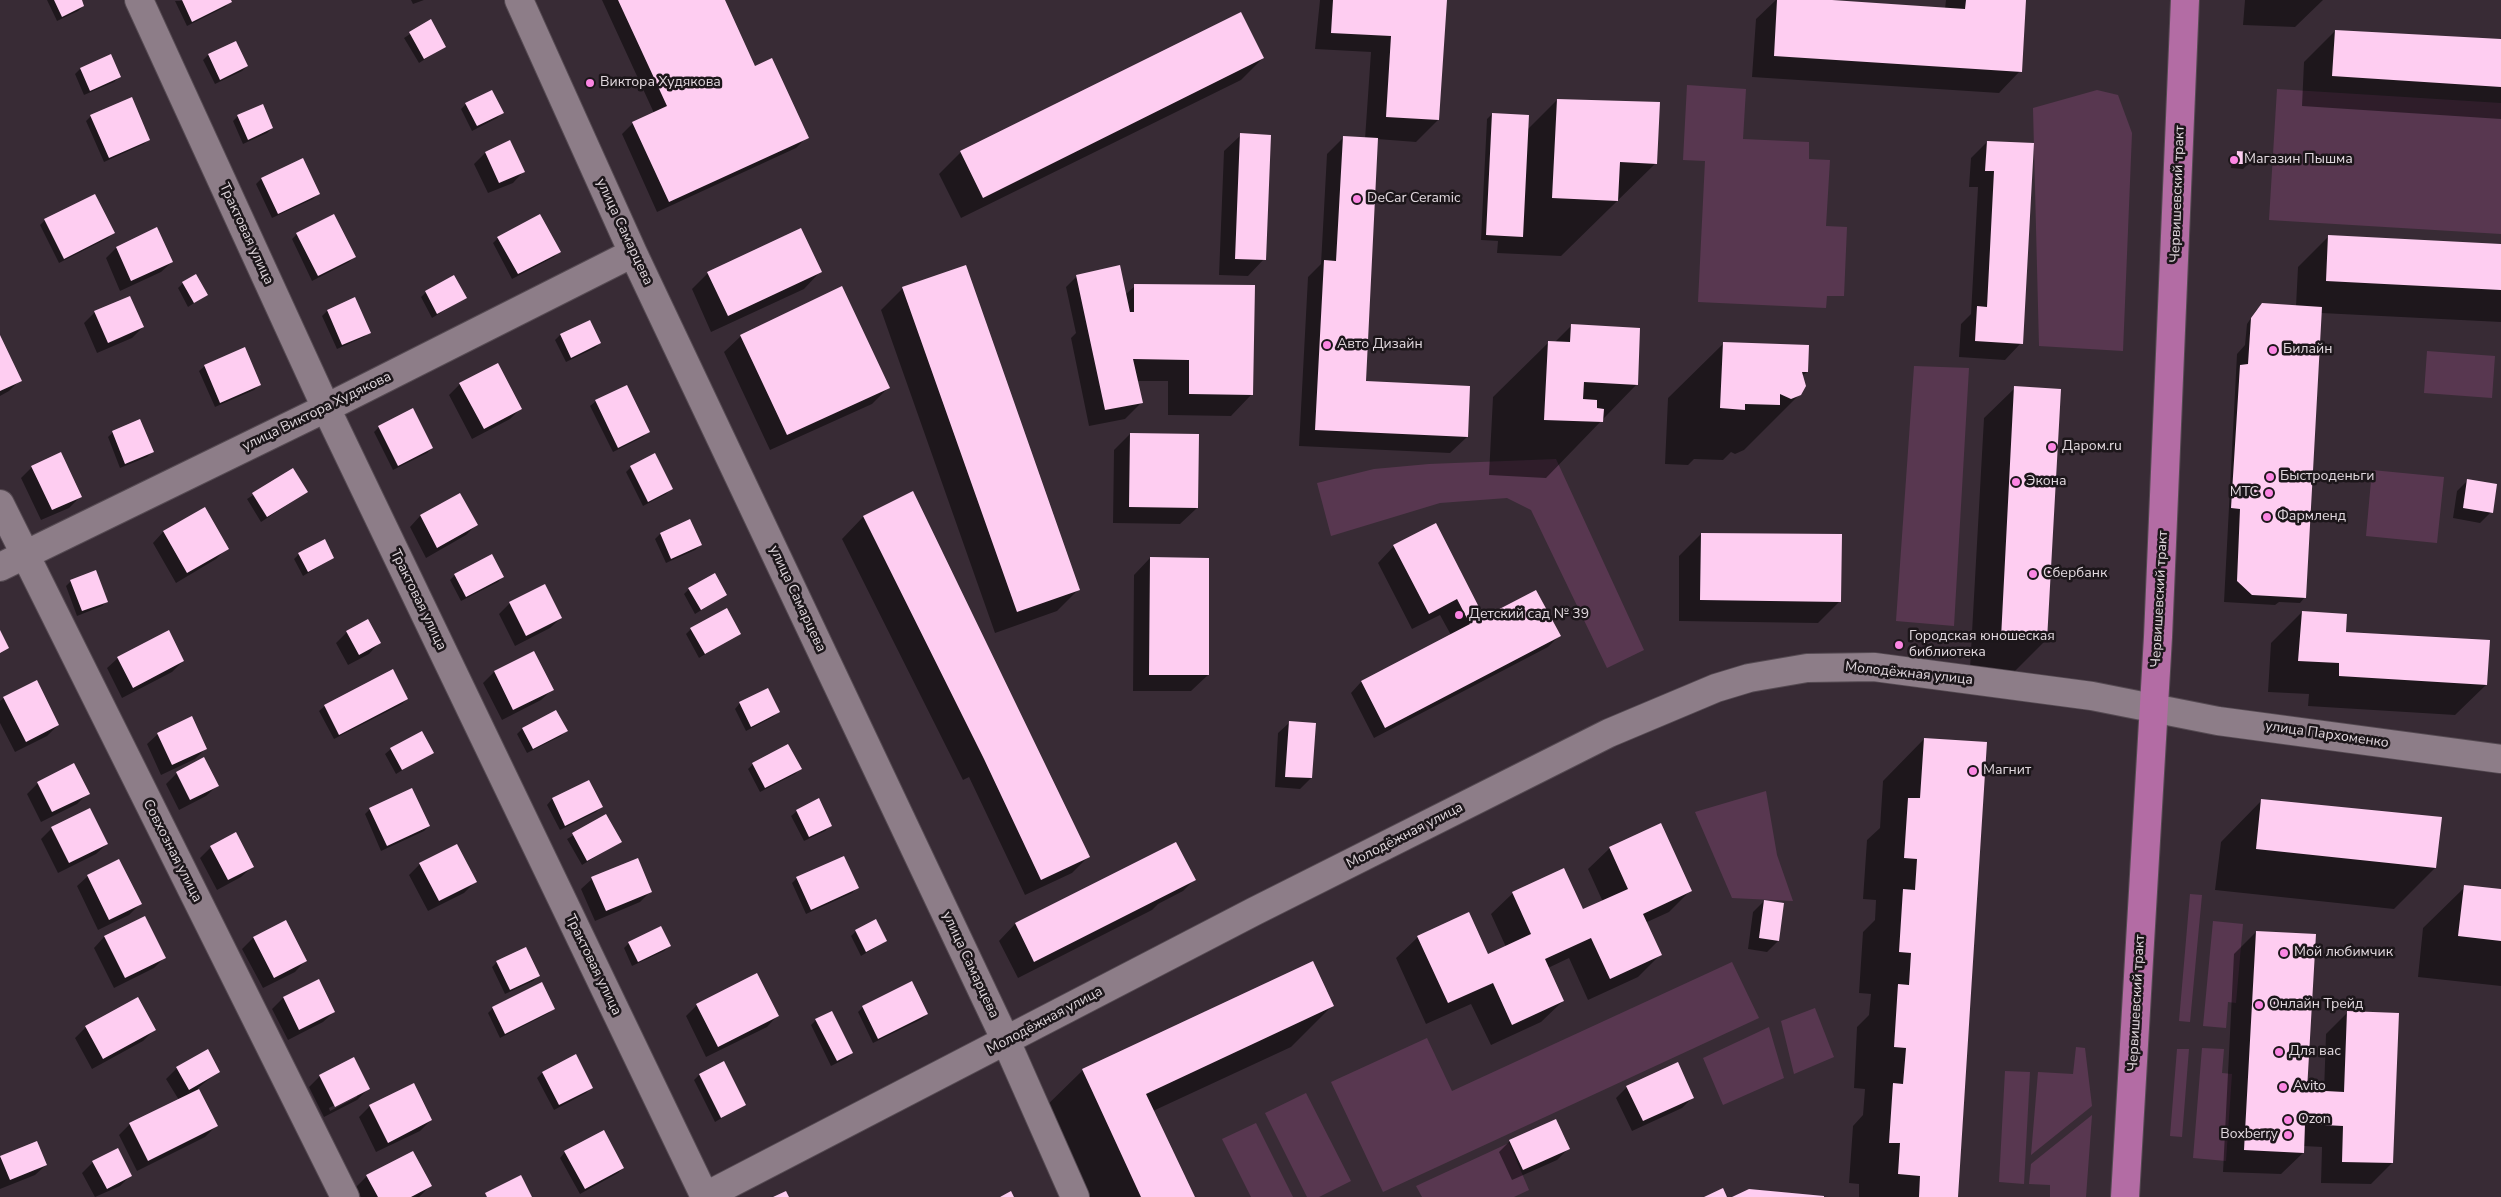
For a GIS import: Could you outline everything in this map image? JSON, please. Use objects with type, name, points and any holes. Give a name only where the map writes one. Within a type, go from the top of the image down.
[{"type":"main road","name":"Червишевский тракт","points":[[2125,1197],[2154,709],[2186,0]]},
{"type":"street","name":"Трактовая улица","points":[[139,0],[326,408],[705,1197]]},
{"type":"street","name":"улица Самарцева","points":[[519,0],[633,253],[1006,1041],[1075,1197]]},
{"type":"street","name":"улица Виктора Худякова","points":[[0,567],[326,408],[633,253]]},
{"type":"street","name":"Совхозная улица","points":[[0,504],[345,1197]]},
{"type":"street","name":"Молодёжная улица","points":[[705,1197],[1255,911],[1608,733],[1716,688],[1749,678],[1807,668],[1874,668],[2055,691],[2154,709]]},
{"type":"street","name":"улица Пархоменко","points":[[2154,709],[2218,721],[2501,758]]},
{"type":"shaded area","points":[[1687,85],[1746,89],[1743,139],[1809,142],[1809,159],[1830,160],[1826,226],[1847,227],[1844,296],[1827,296],[1826,308],[1698,302],[1705,161],[1683,160]]},
{"type":"shaded area","points":[[2277,89],[2501,103],[2501,234],[2269,220]]},
{"type":"shaded area","points":[[2097,90],[2118,95],[2132,133],[2123,351],[2039,346],[2033,108]]},
{"type":"shaded area","points":[[2427,351],[2495,356],[2492,398],[2424,393]]},
{"type":"shaded area","points":[[1914,366],[1969,368],[1954,626],[1896,621]]},
{"type":"shaded area","points":[[1556,459],[1644,650],[1607,668],[1531,510],[1507,498],[1440,503],[1331,536],[1317,483],[1374,469],[1429,464]]},
{"type":"shaded area","points":[[2372,470],[2444,477],[2437,543],[2366,536]]},
{"type":"shaded area","points":[[1766,791],[1777,855],[1793,901],[1732,898],[1695,812]]},
{"type":"shaded area","points":[[2190,894],[2202,895],[2190,1022],[2179,1021]]},
{"type":"shaded area","points":[[2213,921],[2243,924],[2236,1003],[2228,1002],[2226,1028],[2203,1026]]},
{"type":"shaded area","points":[[1732,962],[1759,1018],[1383,1192],[1331,1082],[1427,1038],[1452,1091]]},
{"type":"shaded area","points":[[1815,1008],[1834,1057],[1794,1074],[1781,1021]]},
{"type":"shaded area","points":[[1769,1027],[1784,1078],[1723,1105],[1703,1058]]},
{"type":"shaded area","points":[[2076,1047],[2085,1048],[2092,1106],[2031,1155],[2038,1072],[2073,1074]]},
{"type":"shaded area","points":[[2202,1048],[2224,1049],[2222,1073],[2232,1074],[2226,1161],[2193,1158]]},
{"type":"shaded area","points":[[2177,1049],[2189,1049],[2182,1137],[2170,1136]]},
{"type":"shaded area","points":[[2005,1071],[2030,1072],[2024,1184],[1999,1182]]},
{"type":"shaded area","points":[[1306,1093],[1351,1181],[1319,1197],[1307,1197],[1265,1113]]},
{"type":"shaded area","points":[[2092,1115],[2086,1197],[2050,1197],[2050,1185],[2029,1184],[2031,1164]]},
{"type":"shaded area","points":[[1256,1123],[1293,1197],[1251,1197],[1222,1139]]},
{"type":"shaded area","points":[[1509,1143],[1529,1190],[1514,1197],[1422,1197],[1416,1186]]},
{"type":"building","points":[[54,0],[82,0],[84,6],[62,17]]},
{"type":"building","points":[[182,0],[231,0],[232,2],[192,22]]},
{"type":"building","points":[[618,0],[725,0],[755,66],[772,58],[809,138],[669,202],[632,122],[667,106]]},
{"type":"building","points":[[1333,0],[1447,0],[1439,120],[1386,117],[1391,36],[1331,33]]},
{"type":"building","points":[[1777,0],[1832,0],[1965,9],[1966,0],[2026,0],[2022,72],[1774,56]]},
{"type":"building","points":[[1241,12],[1264,58],[983,198],[960,151]]},
{"type":"building","points":[[431,19],[446,47],[424,59],[409,32]]},
{"type":"building","points":[[2335,30],[2501,39],[2501,87],[2332,76]]},
{"type":"building","points":[[236,41],[248,66],[220,80],[208,54]]},
{"type":"building","points":[[111,54],[121,77],[90,91],[80,68]]},
{"type":"building","points":[[492,90],[504,113],[477,126],[465,103]]},
{"type":"building","points":[[132,97],[150,140],[109,158],[90,115]]},
{"type":"building","points":[[1557,99],[1660,102],[1657,164],[1620,162],[1618,201],[1552,198]]},
{"type":"building","points":[[263,104],[273,128],[248,140],[237,115]]},
{"type":"building","points":[[1492,113],[1529,115],[1523,237],[1486,235]]},
{"type":"building","points":[[1240,133],[1271,135],[1266,260],[1235,259]]},
{"type":"building","points":[[1343,136],[1378,138],[1366,381],[1470,386],[1468,437],[1315,430],[1324,260],[1336,261]]},
{"type":"building","points":[[510,140],[525,172],[499,183],[485,152]]},
{"type":"building","points":[[1987,141],[2034,143],[2023,344],[1975,341],[1977,306],[1987,307],[1994,171],[1985,171]]},
{"type":"building","points":[[2237,151],[2250,152],[2249,164],[2236,164]]},
{"type":"building","points":[[303,158],[320,194],[278,214],[261,178]]},
{"type":"building","points":[[95,194],[115,233],[64,259],[44,219]]},
{"type":"building","points":[[334,214],[356,257],[318,276],[296,233]]},
{"type":"building","points":[[540,214],[561,252],[518,274],[497,237]]},
{"type":"building","points":[[157,227],[173,262],[131,281],[116,247]]},
{"type":"building","points":[[801,228],[822,272],[728,316],[707,272]]},
{"type":"building","points":[[2328,235],[2501,244],[2501,290],[2326,281]]},
{"type":"building","points":[[966,265],[1080,590],[1017,612],[902,287]]},
{"type":"building","points":[[1120,265],[1130,312],[1134,312],[1134,284],[1255,285],[1253,395],[1189,394],[1189,360],[1133,359],[1143,403],[1105,410],[1076,275]]},
{"type":"building","points":[[196,274],[208,295],[194,303],[182,282]]},
{"type":"building","points":[[454,275],[467,298],[437,314],[425,291]]},
{"type":"building","points":[[842,286],[890,388],[787,435],[740,335]]},
{"type":"building","points":[[130,296],[144,327],[108,343],[94,311]]},
{"type":"building","points":[[355,297],[371,333],[342,345],[327,310]]},
{"type":"building","points":[[2262,303],[2322,307],[2306,598],[2252,595],[2237,581],[2240,509],[2231,508],[2240,365],[2248,364],[2251,318]]},
{"type":"building","points":[[590,320],[601,343],[571,358],[560,334]]},
{"type":"building","points":[[1571,324],[1640,328],[1638,385],[1584,382],[1583,399],[1597,400],[1597,408],[1604,409],[1603,422],[1544,420],[1548,341],[1570,342]]},
{"type":"building","points":[[0,335],[22,381],[0,391]]},
{"type":"building","points":[[1723,342],[1809,345],[1808,372],[1802,372],[1806,386],[1801,395],[1791,399],[1780,394],[1780,405],[1745,404],[1745,410],[1720,408]]},
{"type":"building","points":[[245,347],[261,385],[220,403],[204,365]]},
{"type":"building","points":[[498,363],[522,409],[484,429],[459,383]]},
{"type":"building","points":[[627,385],[650,432],[618,448],[595,400]]},
{"type":"building","points":[[2014,386],[2061,389],[2047,640],[2001,638]]},
{"type":"building","points":[[413,408],[433,448],[398,466],[378,426]]},
{"type":"building","points":[[140,419],[154,452],[125,464],[112,431]]},
{"type":"building","points":[[1130,433],[1199,434],[1198,508],[1129,507]]},
{"type":"building","points":[[61,452],[82,497],[52,510],[31,466]]},
{"type":"building","points":[[655,453],[673,489],[648,502],[630,466]]},
{"type":"building","points":[[293,468],[308,492],[267,517],[252,493]]},
{"type":"building","points":[[2467,479],[2497,484],[2493,513],[2463,508]]},
{"type":"building","points":[[913,491],[1090,857],[1041,880],[984,759],[863,516]]},
{"type":"building","points":[[460,493],[478,525],[437,548],[420,515]]},
{"type":"building","points":[[205,507],[229,549],[187,573],[163,531]]},
{"type":"building","points":[[690,519],[702,545],[671,559],[660,533]]},
{"type":"building","points":[[1436,523],[1484,617],[1536,590],[1561,636],[1385,728],[1361,681],[1470,624],[1457,599],[1429,614],[1393,545]]},
{"type":"building","points":[[1701,533],[1842,534],[1841,602],[1700,600]]},
{"type":"building","points":[[325,539],[334,558],[308,572],[298,553]]},
{"type":"building","points":[[492,554],[504,577],[466,597],[454,574]]},
{"type":"building","points":[[1150,557],[1209,558],[1209,675],[1149,675]]},
{"type":"building","points":[[96,570],[108,602],[82,611],[70,580]]},
{"type":"building","points":[[715,573],[727,595],[701,610],[688,588]]},
{"type":"building","points":[[545,584],[562,618],[526,636],[509,602]]},
{"type":"building","points":[[727,608],[741,634],[705,654],[690,628]]},
{"type":"building","points":[[2302,611],[2347,614],[2346,632],[2490,640],[2487,685],[2339,676],[2339,663],[2298,661]]},
{"type":"building","points":[[368,619],[381,643],[359,655],[346,631]]},
{"type":"building","points":[[0,630],[9,648],[0,653]]},
{"type":"building","points":[[169,630],[184,661],[133,688],[117,657]]},
{"type":"building","points":[[534,651],[554,690],[513,710],[494,671]]},
{"type":"building","points":[[393,669],[408,699],[339,735],[324,705]]},
{"type":"building","points":[[37,680],[59,725],[26,742],[3,697]]},
{"type":"building","points":[[768,688],[780,712],[751,727],[739,702]]},
{"type":"building","points":[[556,710],[568,731],[533,749],[522,728]]},
{"type":"building","points":[[192,716],[207,749],[172,765],[157,733]]},
{"type":"building","points":[[1289,721],[1316,723],[1312,778],[1285,777]]},
{"type":"building","points":[[422,731],[434,753],[402,770],[390,748]]},
{"type":"building","points":[[1924,738],[1987,742],[1958,1197],[1919,1197],[1920,1176],[1898,1174],[1900,1143],[1889,1143],[1893,1083],[1903,1084],[1906,1048],[1894,1047],[1898,984],[1909,985],[1911,953],[1899,952],[1903,889],[1915,890],[1917,859],[1904,858],[1908,798],[1920,798]]},
{"type":"building","points":[[788,744],[802,769],[765,788],[752,763]]},
{"type":"building","points":[[204,757],[219,786],[190,800],[176,772]]},
{"type":"building","points":[[74,763],[90,794],[52,812],[37,782]]},
{"type":"building","points":[[589,780],[603,807],[565,826],[552,798]]},
{"type":"building","points":[[412,788],[430,826],[387,846],[369,808]]},
{"type":"building","points":[[819,798],[832,826],[809,837],[796,810]]},
{"type":"building","points":[[2261,799],[2442,817],[2436,868],[2256,849]]},
{"type":"building","points":[[90,808],[108,844],[69,863],[51,827]]},
{"type":"building","points":[[606,814],[622,842],[587,861],[572,833]]},
{"type":"building","points":[[1661,823],[1692,891],[1643,914],[1662,955],[1610,979],[1591,938],[1545,959],[1564,1001],[1512,1025],[1493,983],[1448,1003],[1417,936],[1469,912],[1488,954],[1531,934],[1512,892],[1564,868],[1583,909],[1628,889],[1609,847]]},
{"type":"building","points":[[236,832],[254,867],[228,880],[210,846]]},
{"type":"building","points":[[1176,842],[1196,880],[1034,962],[1015,923]]},
{"type":"building","points":[[457,844],[477,882],[439,901],[419,863]]},
{"type":"building","points":[[844,856],[859,888],[811,910],[796,877]]},
{"type":"building","points":[[638,858],[652,892],[606,911],[591,877]]},
{"type":"building","points":[[119,859],[142,904],[109,920],[87,875]]},
{"type":"building","points":[[2464,885],[2501,889],[2501,941],[2458,936]]},
{"type":"building","points":[[1764,900],[1784,903],[1779,941],[1759,938]]},
{"type":"building","points":[[145,916],[166,958],[125,978],[104,936]]},
{"type":"building","points":[[876,919],[887,941],[866,952],[855,930]]},
{"type":"building","points":[[286,920],[307,961],[274,978],[253,937]]},
{"type":"building","points":[[661,926],[671,946],[638,962],[628,942]]},
{"type":"building","name":"Для вас","points":[[2256,931],[2316,934],[2307,1090],[2344,1092],[2347,1011],[2399,1013],[2393,1163],[2342,1162],[2343,1126],[2305,1124],[2304,1153],[2244,1150]]},
{"type":"building","points":[[526,947],[540,976],[510,990],[496,961]]},
{"type":"building","points":[[1313,961],[1334,1006],[1146,1094],[1195,1197],[1141,1197],[1082,1069]]},
{"type":"building","points":[[757,973],[779,1016],[718,1047],[696,1004]]},
{"type":"building","points":[[319,979],[335,1012],[299,1030],[283,997]]},
{"type":"building","points":[[912,981],[928,1014],[878,1039],[862,1006]]},
{"type":"building","points":[[542,982],[555,1009],[505,1034],[492,1007]]},
{"type":"building","points":[[138,997],[156,1030],[103,1059],[85,1026]]},
{"type":"building","points":[[832,1011],[853,1053],[837,1061],[815,1019]]},
{"type":"building","points":[[208,1049],[220,1072],[189,1090],[176,1067]]},
{"type":"building","points":[[576,1054],[593,1088],[559,1105],[542,1072]]},
{"type":"building","points":[[354,1057],[370,1089],[335,1107],[319,1075]]},
{"type":"building","points":[[724,1061],[746,1105],[721,1118],[699,1074]]},
{"type":"building","points":[[1678,1062],[1694,1098],[1643,1121],[1626,1086]]},
{"type":"building","points":[[414,1083],[432,1120],[388,1143],[369,1105]]},
{"type":"building","points":[[199,1089],[218,1126],[148,1161],[129,1123]]},
{"type":"building","points":[[1556,1119],[1570,1149],[1523,1170],[1509,1140]]},
{"type":"building","points":[[604,1130],[624,1168],[585,1189],[564,1151]]},
{"type":"building","points":[[37,1141],[47,1165],[10,1180],[0,1156]]},
{"type":"building","points":[[118,1148],[132,1176],[107,1189],[92,1161]]},
{"type":"building","points":[[413,1151],[432,1186],[411,1197],[378,1197],[366,1175]]},
{"type":"building","points":[[521,1175],[532,1197],[487,1197],[485,1193]]},
{"type":"building","points":[[1723,1188],[1727,1197],[1704,1197]]},
{"type":"building","points":[[1749,1189],[1824,1196],[1824,1197],[1732,1197]]},
{"type":"building","points":[[786,1191],[789,1197],[773,1197]]},
{"type":"building","points":[[1011,1191],[1014,1197],[1000,1197]]},
{"type":"place","name":"Виктора Худякова","points":[[590,83]]},
{"type":"place","name":"Магазин Пышма","points":[[2234,160]]},
{"type":"place","name":"DeCar Ceramic","points":[[1357,199]]},
{"type":"place","name":"Авто Дизайн","points":[[1327,345]]},
{"type":"place","name":"Билайн","points":[[2273,350]]},
{"type":"place","name":"Даром.ru","points":[[2052,447]]},
{"type":"place","name":"Быстроденьги","points":[[2270,477]]},
{"type":"place","name":"Экона","points":[[2016,482]]},
{"type":"place","name":"МТС","points":[[2269,493]]},
{"type":"place","name":"Фармленд","points":[[2267,517]]},
{"type":"place","name":"Сбербанк","points":[[2033,574]]},
{"type":"place","name":"Детский сад № 39","points":[[1459,615]]},
{"type":"place","name":"Городская юношеская библиотека","points":[[1899,645]]},
{"type":"place","name":"Магнит","points":[[1973,771]]},
{"type":"place","name":"Мой любимчик","points":[[2284,953]]},
{"type":"place","name":"Онлайн Трейд","points":[[2259,1005]]},
{"type":"place","name":"Для вас","points":[[2279,1052]]},
{"type":"place","name":"Avito","points":[[2283,1087]]},
{"type":"place","name":"Ozon","points":[[2288,1120]]},
{"type":"place","name":"Boxberry","points":[[2288,1135]]}]
